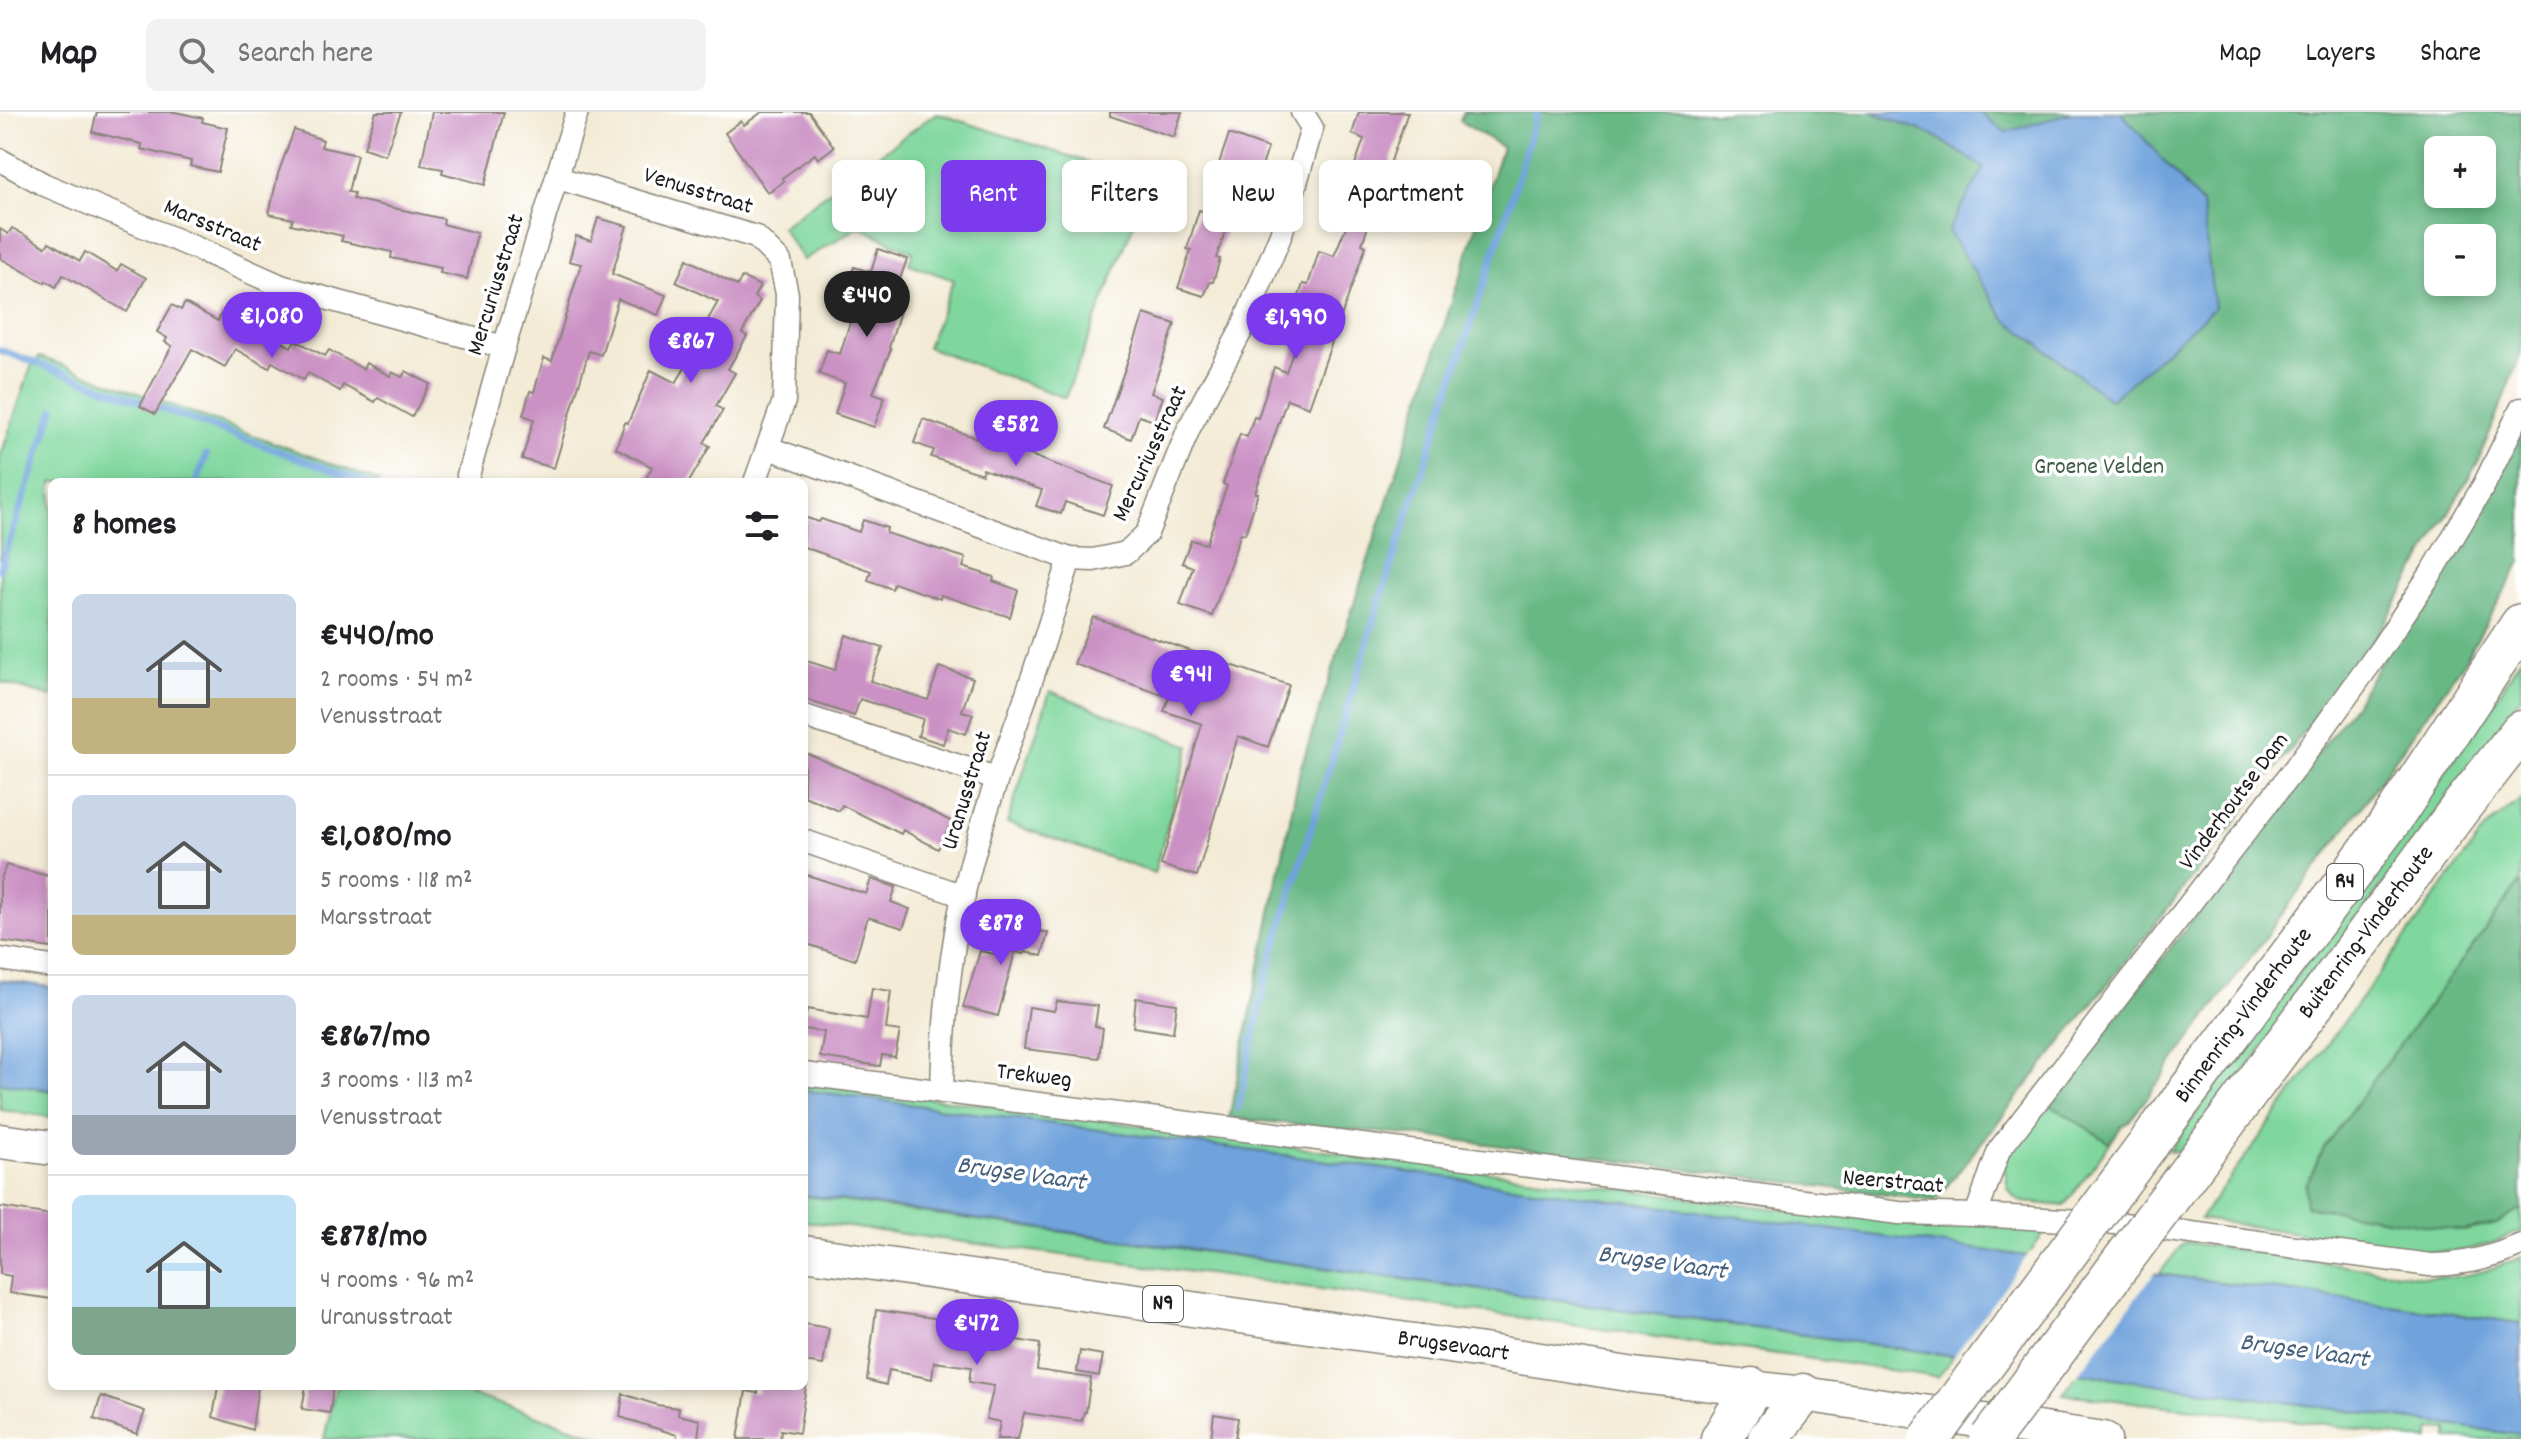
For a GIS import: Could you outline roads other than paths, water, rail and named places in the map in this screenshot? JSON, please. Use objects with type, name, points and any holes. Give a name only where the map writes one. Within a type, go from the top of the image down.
[{"type":"highway","name":"Binnenring-Vinderhoute","points":[[1929,1439],[2393,818],[2521,624]]},
{"type":"highway","name":"Buitenring-Vinderhoute","points":[[1990,1439],[2461,807],[2521,731]]},
{"type":"highway","points":[[1721,1439],[1752,1388]]},
{"type":"highway","points":[[1768,1439],[1803,1394]]},
{"type":"main road","points":[[0,1141],[48,1147]]},
{"type":"main road","name":"Brugsevaart","points":[[808,1254],[1641,1376],[1803,1394],[2104,1439]]},
{"type":"street","name":"Mercuriusstraat","points":[[468,475],[577,112]]},
{"type":"street","name":"Mercuriusstraat","points":[[769,448],[1070,559],[1093,560],[1126,553],[1147,533],[1189,428],[1241,331],[1281,234],[1312,128],[1302,112]]},
{"type":"street","name":"Marsstraat","points":[[0,160],[45,185],[281,286],[504,347]]},
{"type":"street","name":"Venusstraat","points":[[558,178],[756,237],[780,261],[787,294],[784,401],[757,478]]},
{"type":"street","name":"Vinderhoutse Dam","points":[[1976,1215],[1999,1150],[2285,780],[2380,650],[2470,509],[2521,409]]},
{"type":"street","name":"Uranusstraat","points":[[942,1092],[944,1023],[954,943],[964,896],[996,778],[1070,559]]},
{"type":"street","points":[[808,717],[996,778]]},
{"type":"street","points":[[808,842],[964,896]]},
{"type":"street","points":[[0,959],[48,966]]},
{"type":"street","name":"Trekweg","points":[[808,1075],[1258,1131]]},
{"type":"street","name":"Neerstraat","points":[[1258,1131],[1899,1213],[2116,1223],[2430,1265],[2456,1265],[2487,1259],[2521,1245]]},
{"type":"water","points":[[1872,112],[1979,112],[2006,132],[2074,112],[2121,112],[2202,204],[2214,308],[2111,400],[2004,318],[1948,231],[1984,168],[1933,135]]},
{"type":"water","points":[[0,980],[48,986],[48,1089],[0,1083]]},
{"type":"water","name":"Brugse Vaart","points":[[808,1091],[2521,1323],[2521,1435],[808,1196]]},
{"type":"waterway","points":[[1238,1108],[1268,971],[1381,597],[1506,217],[1537,112]]},
{"type":"waterway","points":[[0,350],[353,478]]},
{"type":"waterway","points":[[0,569],[54,409]]},
{"type":"waterway","points":[[198,478],[206,455]]},
{"type":"park label","name":"Groene Velden","points":[[2099,468]]}]
